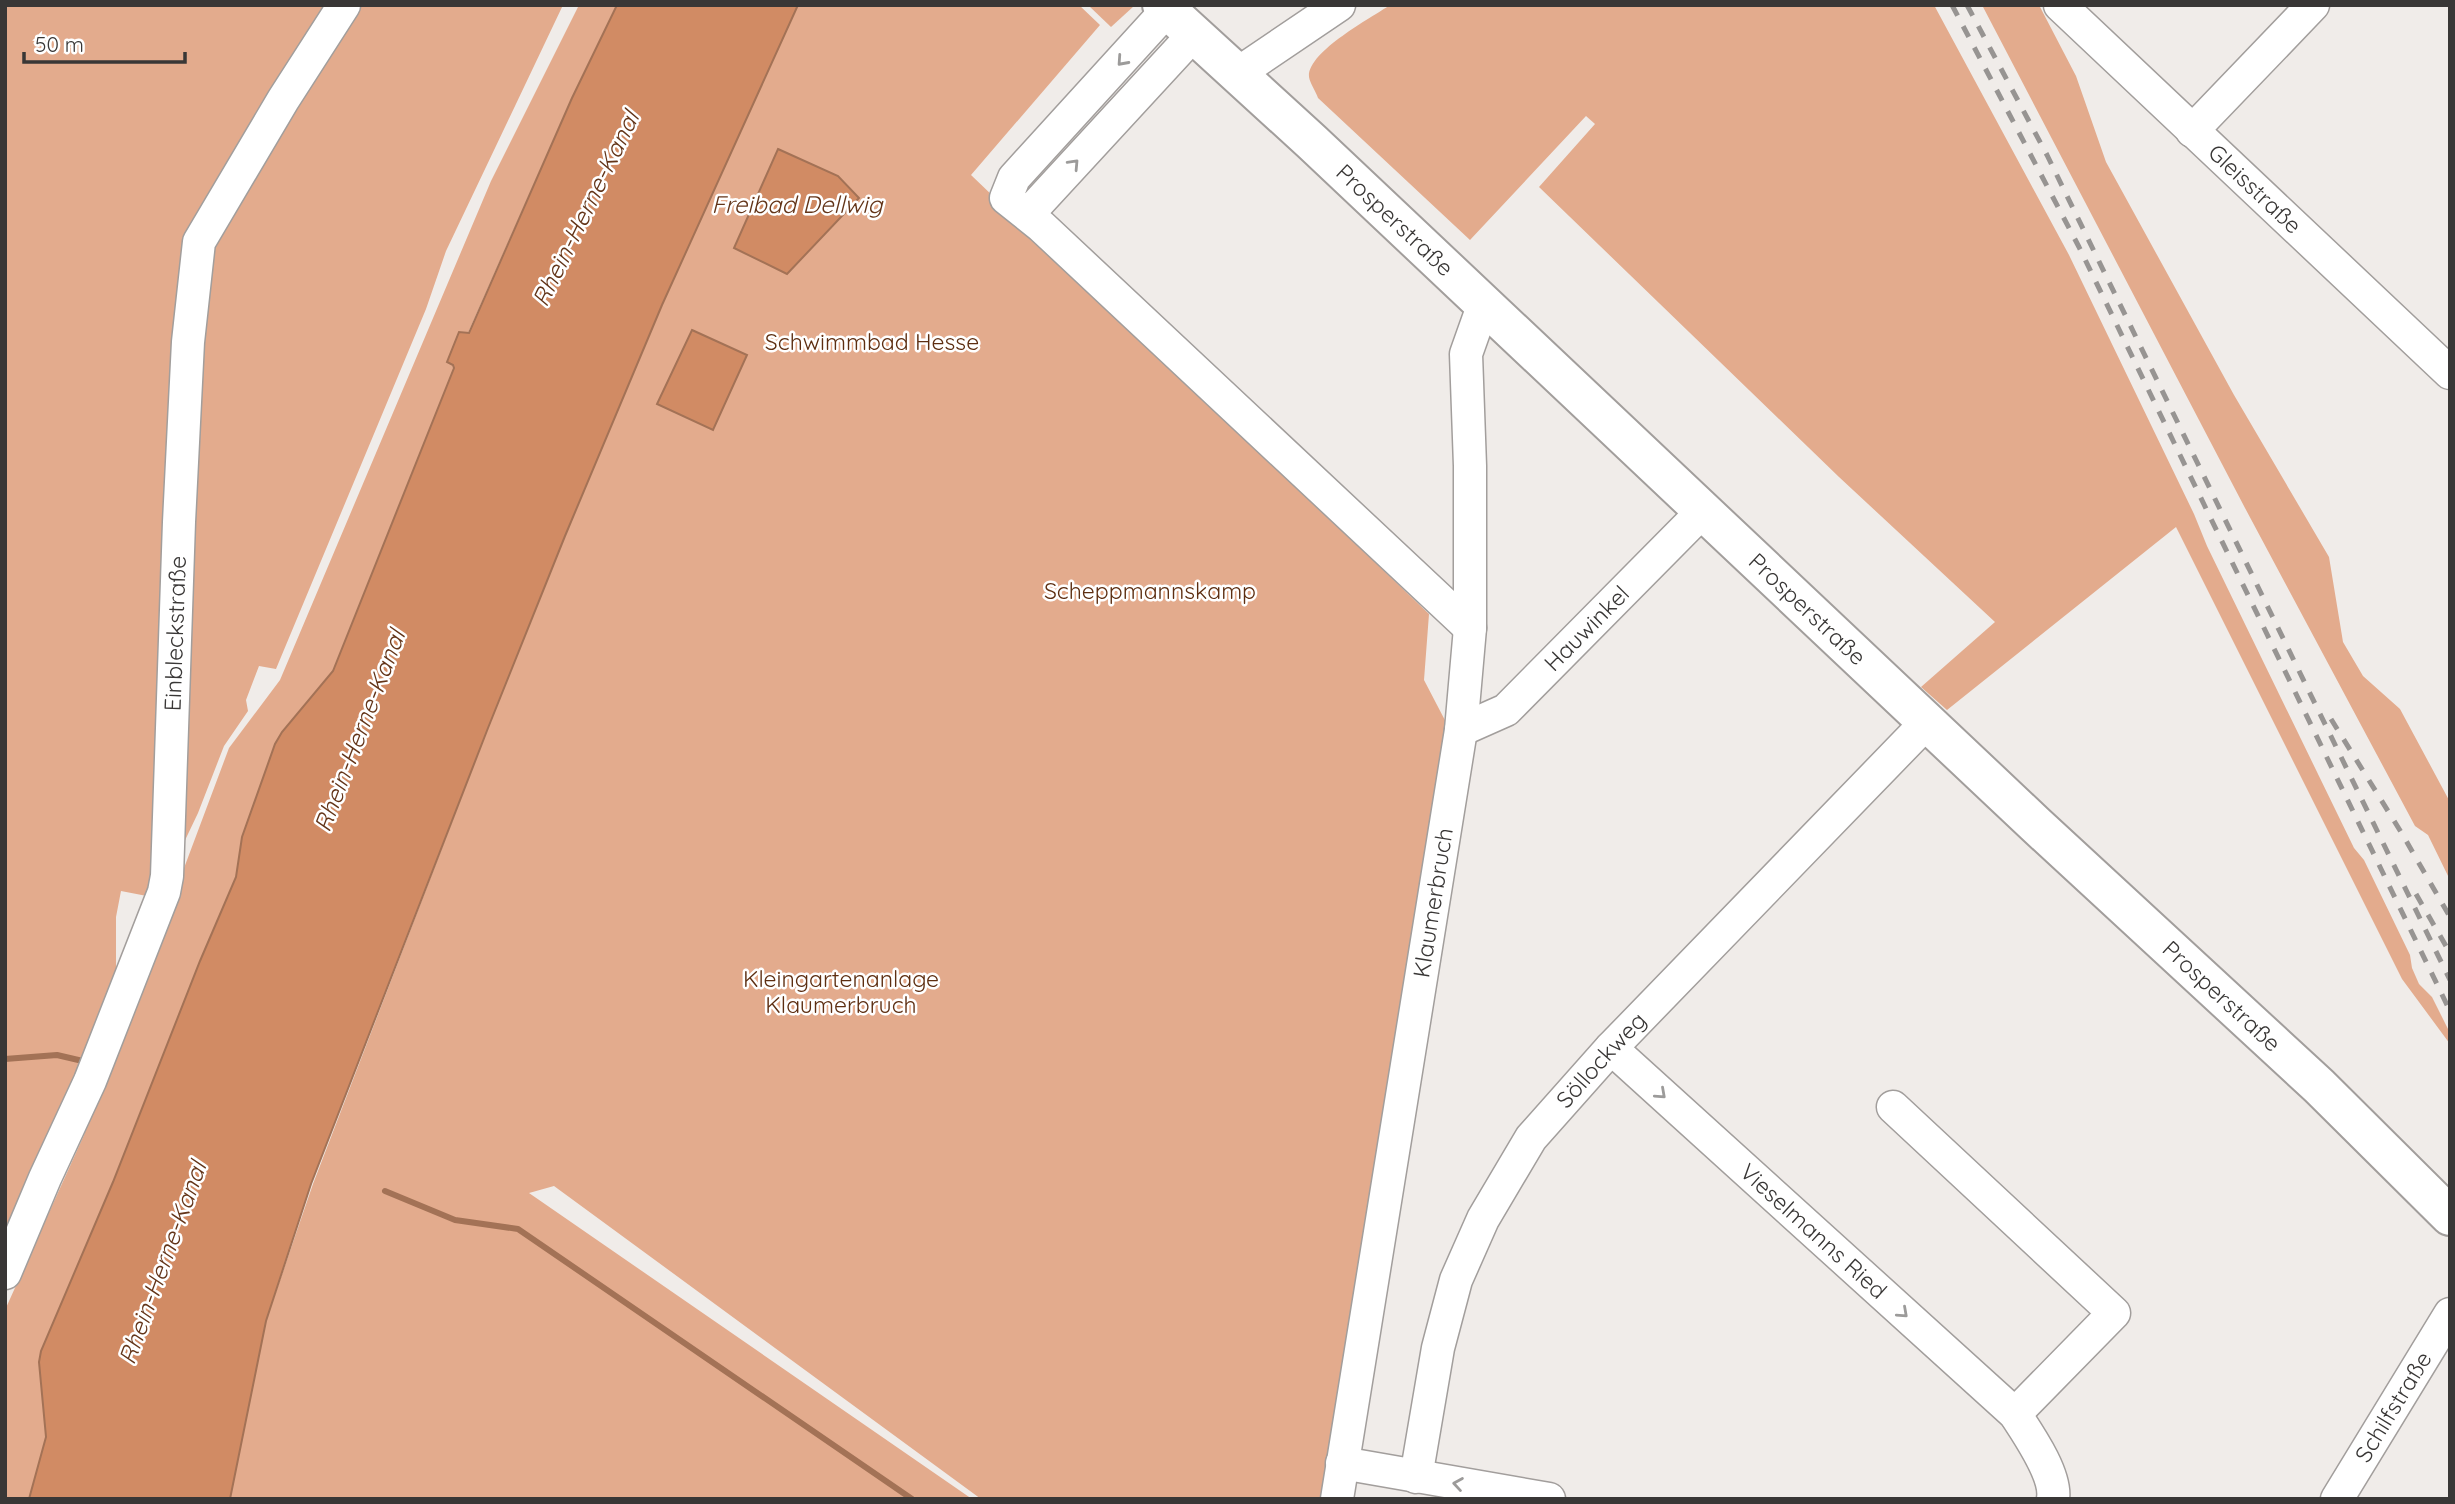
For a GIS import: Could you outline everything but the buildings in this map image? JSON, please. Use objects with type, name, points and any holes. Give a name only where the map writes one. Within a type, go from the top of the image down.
[{"type":"main road","name":"Prosperstraße","points":[[1174,16],[2319,1086],[2450,1216]]},
{"type":"street","name":"Einbleckstraße","points":[[5,1273],[90,1081],[164,892],[167,876],[176,591],[188,342],[199,242],[283,100],[344,5]]},
{"type":"street","points":[[1237,74],[1339,5]]},
{"type":"street","name":"Gleisstraße","points":[[2060,5],[2450,373]]},
{"type":"street","points":[[2192,131],[2313,5]]},
{"type":"street","points":[[1174,16],[1028,214],[1470,628]]},
{"type":"street","name":"Klaumerbruch","points":[[1337,1499],[1461,730],[1470,628],[1471,466],[1466,354],[1483,306]]},
{"type":"street","name":"Hauwinkel","points":[[1461,730],[1506,710],[1704,510]]},
{"type":"street","name":"Söllockweg","points":[[1416,1477],[1444,1325],[1456,1280],[1483,1219],[1531,1138],[1611,1048],[1927,722]]},
{"type":"street","name":"Vieselmanns Ried","points":[[1611,1048],[2015,1414],[2040,1453],[2054,1492],[2053,1499]]},
{"type":"street","points":[[1893,1107],[2114,1313],[2015,1414]]},
{"type":"street","name":"Schilfstraße","points":[[2337,1499],[2450,1314]]},
{"type":"street","points":[[1342,1463],[1549,1499]]},
{"type":"green space","points":[[5,5],[563,5],[446,251],[426,309],[276,669],[259,666],[246,700],[248,711],[224,746],[178,855],[152,897],[121,891],[116,917],[116,990],[5,1257]]},
{"type":"green space","points":[[579,5],[617,5],[572,98],[468,333],[459,332],[454,368],[333,671],[275,744],[242,837],[236,877],[113,1182],[41,1351],[39,1362],[46,1437],[29,1499],[5,1499],[5,1310],[84,1135],[229,748],[280,680],[491,181]]},
{"type":"green space","points":[[798,5],[1079,5],[1100,25],[971,175],[1429,614],[1424,680],[1449,728],[1338,1499],[981,1499],[554,1186],[529,1193],[972,1499],[229,1499],[266,1321],[313,1184],[488,728],[565,536],[662,305]]},
{"type":"green space","points":[[1088,5],[1134,5],[1134,6],[1111,27]]},
{"type":"green space","points":[[1390,5],[1934,5],[2069,255],[2354,848],[2364,860],[2410,955],[2419,984],[2432,997],[2450,1033],[2450,1044],[2402,979],[2176,527],[1947,710],[1921,687],[1995,622],[1839,477],[1539,187],[1595,124],[1586,116],[1470,240],[1318,98],[1309,77],[1311,67],[1318,57],[1342,36]]},
{"type":"green space","points":[[1982,5],[2039,5],[2076,76],[2106,162],[2234,395],[2329,557],[2343,642],[2363,676],[2400,709],[2450,802],[2450,880],[2428,835],[2415,826]]},
{"type":"water","name":"Rhein-Herne-Kanal","points":[[617,5],[798,5],[662,305],[565,536],[311,1184],[266,1321],[230,1499],[29,1499],[46,1437],[39,1362],[41,1351],[113,1182],[236,877],[242,837],[275,744],[333,671],[454,368],[447,362],[459,332],[469,333],[572,98]]},
{"type":"water","name":"Freibad Dellwig","points":[[778,149],[838,176],[859,198],[787,274],[734,248]]},
{"type":"water","points":[[692,330],[747,355],[713,430],[657,404]]},
{"type":"waterway","points":[[5,1059],[57,1055],[87,1062]]},
{"type":"waterway","points":[[385,1191],[455,1220],[518,1229],[912,1499]]},
{"type":"railway","points":[[1952,5],[2079,247],[2450,1011]]},
{"type":"railway","points":[[1967,5],[2047,155],[2450,980]]},
{"type":"railway","points":[[2331,719],[2450,917]]},
{"type":"railway","points":[[2416,894],[2450,953]]},
{"type":"park label","name":"Schwimmbad Hesse","points":[[872,342]]},
{"type":"park label","name":"Scheppmannskamp","points":[[1150,591]]},
{"type":"park label","name":"Kleingartenanlage Klaumerbruch","points":[[841,992]]}]
